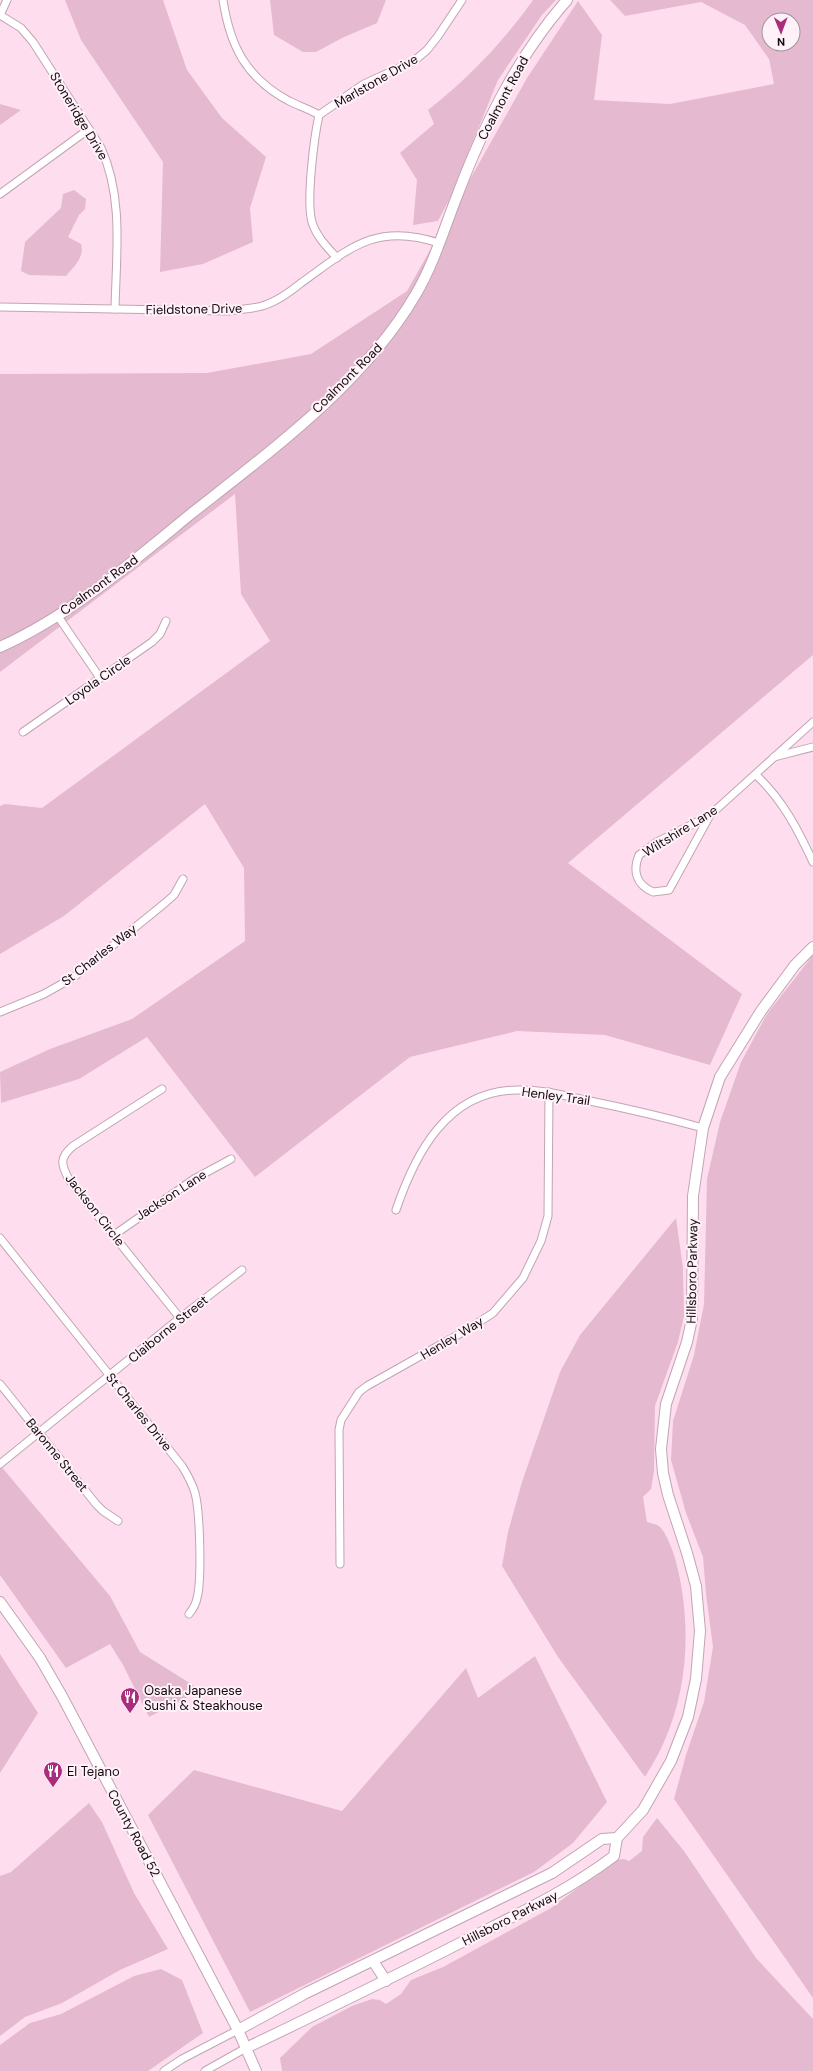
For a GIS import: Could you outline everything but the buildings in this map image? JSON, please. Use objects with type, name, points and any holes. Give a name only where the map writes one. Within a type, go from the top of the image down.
[{"type":"street","points":[[0,15],[7,0]]},
{"type":"street","points":[[223,0],[227,26],[237,52],[250,72],[264,84],[289,101],[319,115]]},
{"type":"street","name":"Marlstone Drive","points":[[337,258],[320,238],[312,222],[310,207],[314,136],[319,115],[364,84],[414,61],[427,50],[462,0]]},
{"type":"street","name":"Coalmont Road","points":[[0,647],[21,638],[111,577],[224,488],[275,446],[349,379],[377,349],[398,322],[416,293],[439,243],[472,158],[498,101],[532,45],[567,0]]},
{"type":"street","name":"Stoneridge Drive","points":[[0,15],[20,28],[33,42],[90,129],[107,162],[115,192],[115,309]]},
{"type":"street","points":[[0,194],[90,129]]},
{"type":"street","name":"Fieldstone Drive","points":[[0,308],[229,311],[263,306],[285,295],[350,248],[375,238],[401,235],[419,236],[439,243]]},
{"type":"street","points":[[57,615],[100,678]]},
{"type":"street","name":"Loyola Circle","points":[[23,732],[152,642],[160,634],[166,621]]},
{"type":"street","name":"Wiltshire Lane","points":[[709,817],[669,890],[654,892],[641,885],[635,870],[639,855],[657,842],[709,816],[813,722]]},
{"type":"street","points":[[774,757],[813,747]]},
{"type":"street","points":[[756,775],[781,802],[796,827],[813,862]]},
{"type":"street","name":"St Charles Way","points":[[0,1012],[44,994],[74,977],[174,895],[183,879]]},
{"type":"street","name":"Hillsboro Parkway","points":[[205,2071],[246,2048],[386,1981],[551,1898],[595,1870],[614,1856],[617,1838],[643,1810],[671,1762],[688,1717],[696,1679],[700,1631],[696,1586],[668,1495],[663,1473],[661,1449],[666,1404],[684,1352],[692,1319],[693,1196],[703,1128],[720,1077],[761,1011],[795,965],[813,948]]},
{"type":"street","name":"Jackson Circle","points":[[162,1089],[73,1146],[66,1152],[63,1159],[63,1166],[69,1180],[180,1318]]},
{"type":"street","name":"Henley Trail","points":[[396,1210],[406,1180],[418,1156],[441,1124],[459,1108],[484,1097],[516,1090],[549,1092],[636,1110],[703,1128]]},
{"type":"street","name":"Henley Way","points":[[340,1564],[339,1453],[341,1420],[359,1392],[367,1386],[470,1328],[493,1313],[523,1278],[541,1241],[548,1216],[549,1092]]},
{"type":"street","name":"Jackson Lane","points":[[114,1235],[194,1179],[231,1159]]},
{"type":"street","name":"St Charles Drive","points":[[0,1238],[182,1466],[195,1493],[198,1512],[198,1594],[195,1605],[189,1614]]},
{"type":"street","name":"Claiborne Street","points":[[0,1464],[180,1318],[242,1270]]},
{"type":"street","name":"Baronne Street","points":[[0,1384],[96,1504],[118,1521]]},
{"type":"street","name":"County Road 52","points":[[0,1602],[36,1652],[63,1698],[238,2030],[256,2071]]},
{"type":"street","name":"Hillsboro Parkway","points":[[164,2071],[182,2059],[306,1993],[552,1873],[602,1839],[617,1838]]},
{"type":"street","points":[[374,1961],[386,1981]]},
{"type":"shaded area","points":[[65,0],[163,0],[187,70],[222,118],[266,157],[250,208],[253,242],[203,264],[160,272],[163,162],[81,40]]},
{"type":"shaded area","points":[[270,0],[386,0],[377,23],[342,38],[316,52],[303,52],[274,35]]},
{"type":"shaded area","points":[[533,0],[556,0],[542,15],[498,80],[450,198],[438,221],[413,225],[417,180],[400,153],[434,124],[428,110],[457,86],[485,59],[498,45]]},
{"type":"shaded area","points":[[610,0],[813,0],[813,655],[568,863],[742,994],[710,1065],[605,1035],[517,1031],[410,1057],[255,1177],[147,1037],[79,1079],[1,1103],[0,1072],[50,1049],[132,1019],[245,941],[244,868],[205,804],[64,916],[0,954],[0,806],[5,804],[42,808],[270,641],[241,594],[235,494],[0,672],[0,374],[207,373],[311,354],[407,291],[527,78],[578,1],[602,35],[594,100],[670,104],[774,84],[769,59],[764,52],[801,52],[801,12],[761,12],[761,48],[745,25],[701,2],[625,16]]},
{"type":"shaded area","points":[[0,104],[21,110],[0,125]]},
{"type":"shaded area","points":[[74,190],[86,199],[85,209],[79,215],[68,237],[81,244],[82,248],[78,261],[66,276],[29,275],[21,271],[25,242],[61,208],[63,194]]},
{"type":"shaded area","points":[[813,955],[813,1998],[674,1799],[686,1755],[704,1702],[713,1647],[703,1557],[686,1513],[671,1460],[673,1421],[694,1355],[704,1304],[707,1179],[720,1122],[741,1062],[767,1014]]},
{"type":"shaded area","points":[[676,1218],[683,1268],[684,1316],[678,1342],[655,1406],[654,1471],[651,1489],[643,1497],[647,1522],[658,1525],[662,1530],[671,1547],[677,1565],[685,1613],[685,1657],[678,1701],[672,1722],[660,1751],[645,1777],[558,1657],[502,1566],[508,1532],[522,1482],[560,1372],[580,1335]]},
{"type":"shaded area","points":[[0,1465],[110,1596],[140,1652],[201,1690],[149,1717],[123,1665],[110,1644],[66,1668],[0,1575]]},
{"type":"shaded area","points":[[0,1654],[38,1713],[0,1773]]},
{"type":"shaded area","points":[[535,1656],[607,1802],[573,1843],[534,1872],[250,2012],[148,1815],[194,1770],[342,1811],[466,1668],[478,1698]]},
{"type":"shaded area","points":[[89,1803],[102,1822],[134,1893],[168,1949],[120,1970],[62,2003],[25,2017],[0,2036],[0,1876],[11,1872]]},
{"type":"shaded area","points":[[657,1818],[684,1851],[756,1958],[813,2019],[813,2071],[282,2071],[280,2058],[312,2027],[352,2006],[372,1999],[380,2000],[386,2004],[401,1994],[411,1980],[443,1967],[551,1908],[615,1860],[624,1859],[629,1861],[642,1851],[643,1837]]},
{"type":"shaded area","points":[[161,1969],[182,1980],[203,2033],[148,2071],[0,2071],[0,2045],[30,2023],[61,2014],[134,1976]]},
{"type":"place","name":"Osaka Japanese Sushi & Steakhouse","points":[[130,1714]]},
{"type":"place","name":"El Tejano","points":[[53,1788]]}]
